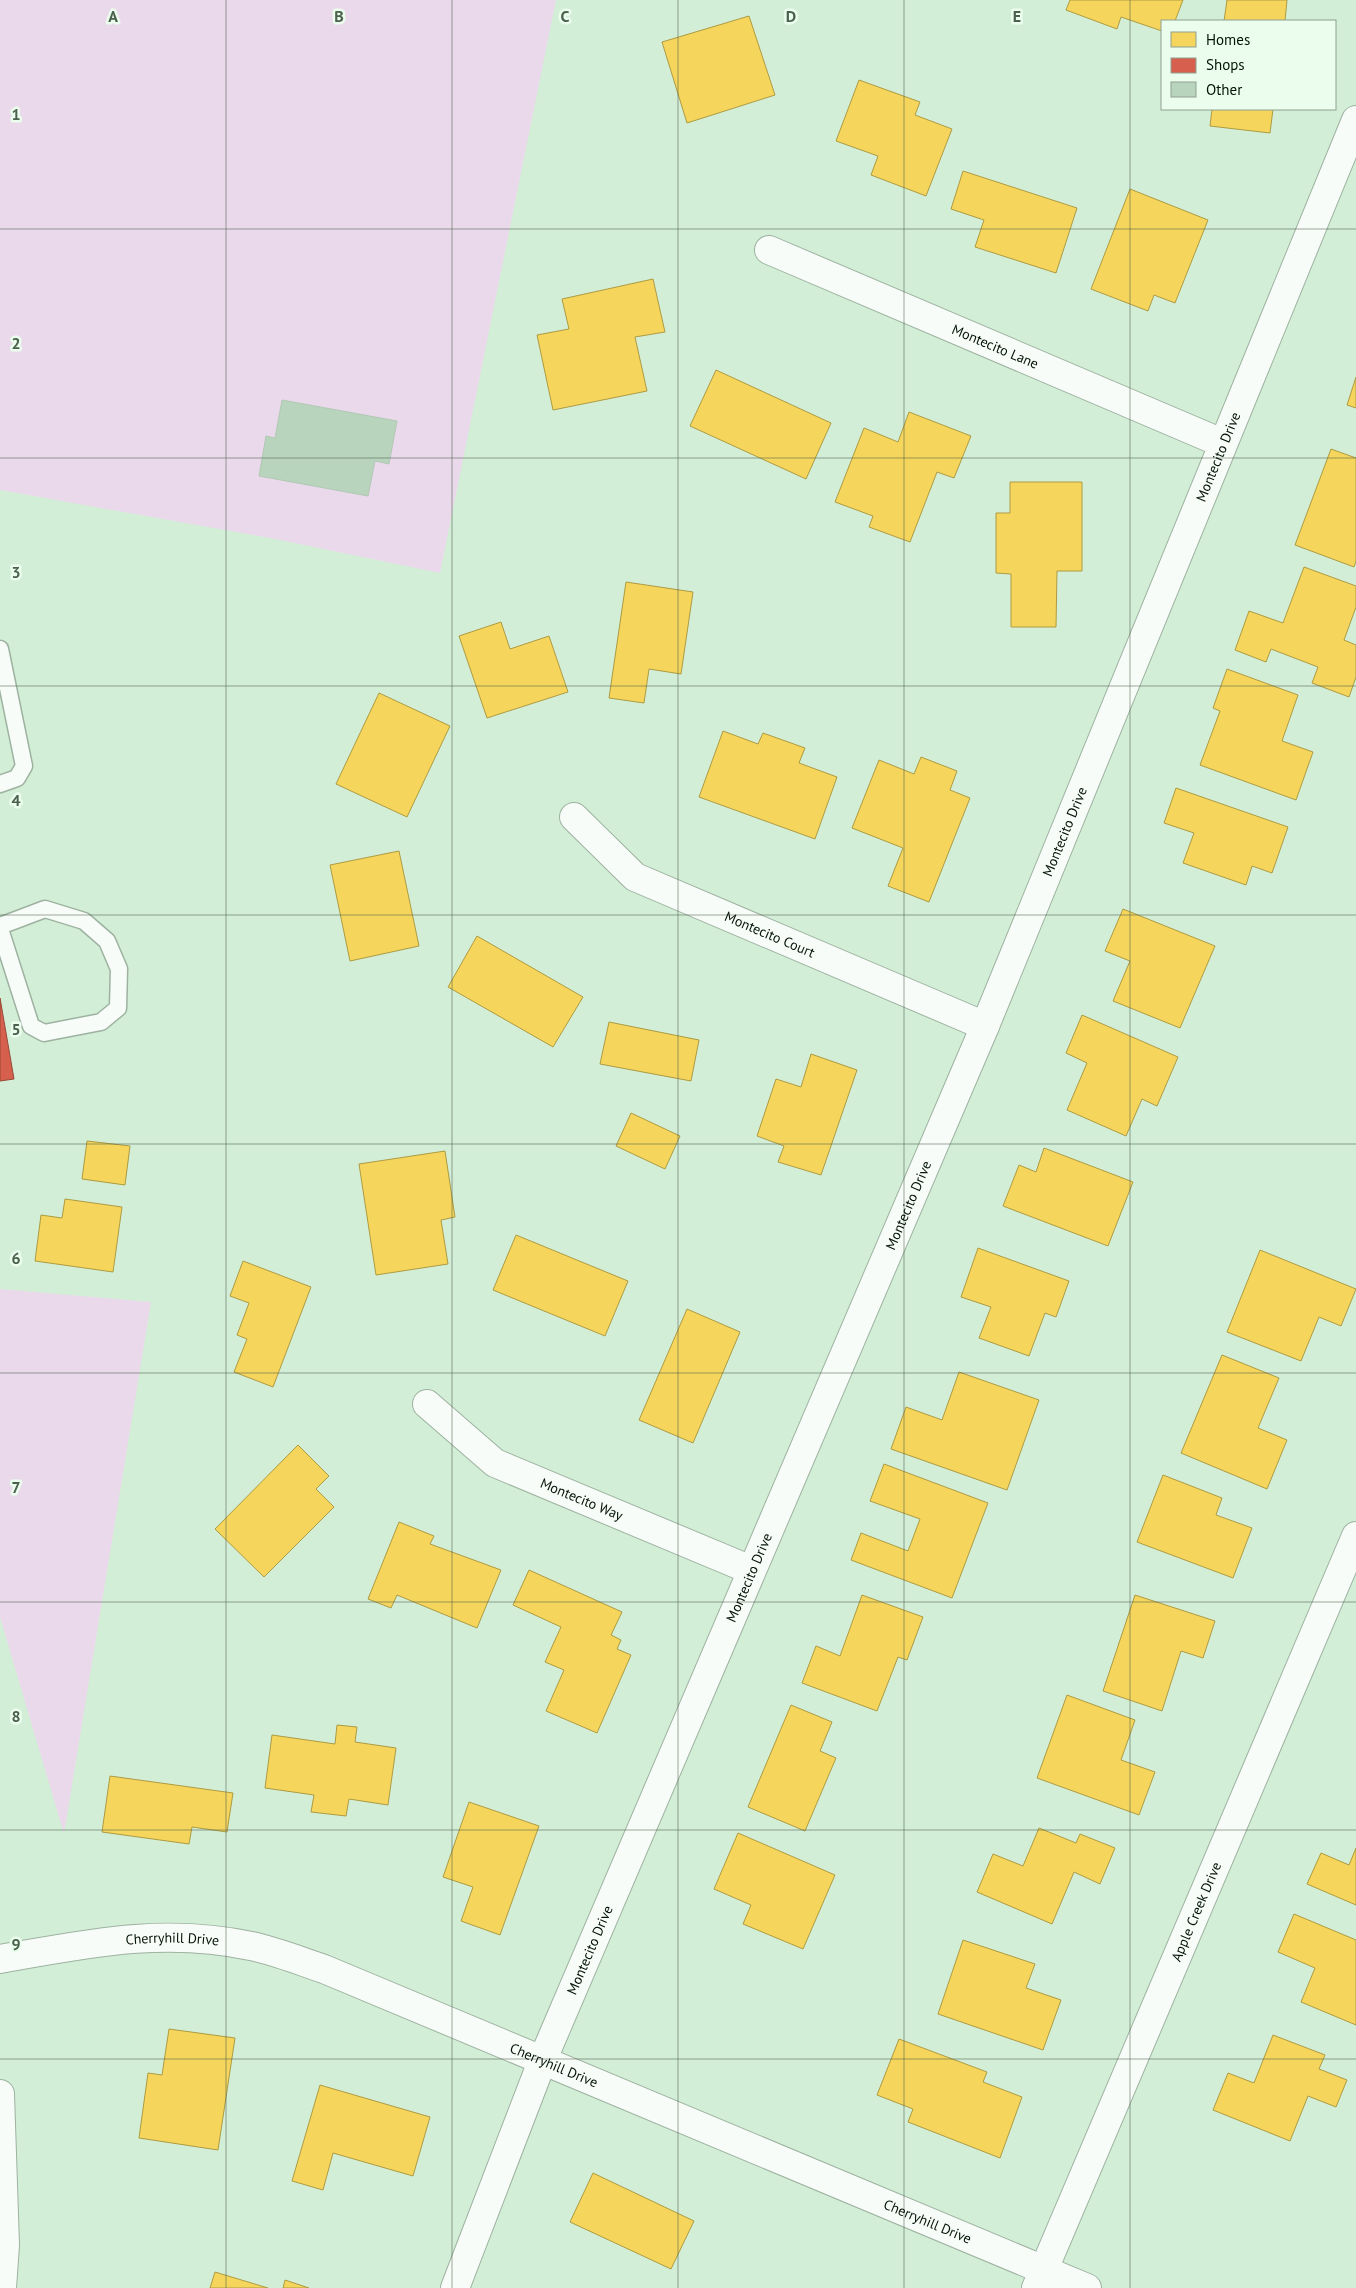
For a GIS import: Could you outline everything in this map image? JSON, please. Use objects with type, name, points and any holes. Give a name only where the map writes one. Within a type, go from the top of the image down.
[{"type":"street","name":"Montecito Drive","points":[[455,2288],[543,2059],[985,1026],[1222,443],[1356,120]]},
{"type":"street","name":"Montecito Lane","points":[[769,250],[1222,443]]},
{"type":"street","name":"Montecito Court","points":[[574,817],[635,876],[985,1026]]},
{"type":"street","name":"Montecito Way","points":[[427,1404],[495,1463],[751,1570]]},
{"type":"street","name":"Apple Creek Drive","points":[[1040,2279],[1356,1536]]},
{"type":"street","name":"Cherryhill Drive","points":[[0,1958],[84,1944],[150,1936],[207,1939],[252,1946],[324,1969],[543,2059],[1040,2279],[1087,2288]]},
{"type":"street","points":[[0,2094],[5,2245],[2,2288]]},
{"type":"lane","points":[[0,649],[24,766],[17,778],[0,784]]},
{"type":"lane","points":[[45,910],[84,921],[107,940],[119,969],[118,1008],[101,1022],[44,1034],[31,1026],[0,927],[45,910]]},
{"type":"shaded area","points":[[0,0],[556,0],[440,573],[275,539],[0,490]]},
{"type":"shaded area","points":[[0,1289],[151,1302],[64,1834],[0,1617]]},
{"type":"building: Homes","points":[[1070,0],[1183,0],[1175,20],[1161,20],[1161,31],[1121,17],[1117,29],[1066,10]]},
{"type":"building: Homes","points":[[1227,0],[1287,0],[1285,20],[1224,20]]},
{"type":"building: Homes","points":[[749,16],[775,95],[687,123],[662,42]]},
{"type":"building: Homes","points":[[859,80],[920,102],[915,115],[952,129],[926,196],[871,175],[878,156],[836,141]]},
{"type":"building: Homes","points":[[1212,110],[1273,110],[1270,133],[1210,126]]},
{"type":"building: Homes","points":[[963,171],[1077,208],[1056,273],[975,247],[984,220],[951,209]]},
{"type":"building: Homes","points":[[1130,189],[1208,220],[1175,303],[1154,295],[1148,311],[1091,289]]},
{"type":"building: Homes","points":[[653,279],[665,332],[635,337],[647,391],[553,410],[537,335],[569,329],[562,299]]},
{"type":"building: Homes","points":[[716,370],[831,423],[806,479],[690,426]]},
{"type":"building: Homes","points":[[1356,377],[1356,408],[1347,405]]},
{"type":"building: Homes","points":[[909,412],[971,436],[954,478],[937,472],[910,542],[869,527],[873,516],[835,502],[864,428],[898,442]]},
{"type":"building: Homes","points":[[1331,449],[1356,458],[1356,561],[1354,567],[1295,545]]},
{"type":"building: Homes","points":[[1010,482],[1082,482],[1082,571],[1057,571],[1056,627],[1011,627],[1011,574],[996,573],[996,513],[1010,513]]},
{"type":"building: Homes","points":[[1304,567],[1356,586],[1356,607],[1344,640],[1356,645],[1356,677],[1349,697],[1312,683],[1318,667],[1271,649],[1266,662],[1235,650],[1249,611],[1283,623]]},
{"type":"building: Homes","points":[[626,582],[693,592],[681,674],[649,669],[644,703],[609,698]]},
{"type":"building: Homes","points":[[501,622],[510,649],[549,636],[568,692],[487,718],[459,636]]},
{"type":"building: Homes","points":[[1227,669],[1298,695],[1282,741],[1313,752],[1296,800],[1200,765],[1220,711],[1213,708]]},
{"type":"building: Homes","points":[[379,693],[450,726],[407,817],[336,784]]},
{"type":"building: Homes","points":[[723,731],[758,744],[763,733],[805,748],[799,763],[837,777],[815,839],[699,797]]},
{"type":"building: Homes","points":[[921,757],[957,771],[950,790],[970,798],[929,902],[888,886],[903,848],[852,828],[879,760],[914,774]]},
{"type":"building: Homes","points":[[1176,788],[1288,827],[1272,873],[1252,866],[1246,885],[1183,863],[1194,833],[1164,823]]},
{"type":"building: Homes","points":[[399,851],[419,946],[350,961],[330,865]]},
{"type":"building: Homes","points":[[1123,909],[1215,946],[1180,1028],[1113,1001],[1130,961],[1105,951]]},
{"type":"building: Homes","points":[[477,936],[583,997],[553,1047],[448,987]]},
{"type":"building: Homes","points":[[1082,1015],[1178,1057],[1157,1106],[1142,1099],[1126,1136],[1067,1110],[1087,1063],[1066,1053]]},
{"type":"building: Homes","points":[[609,1022],[699,1040],[691,1081],[600,1064]]},
{"type":"building: Homes","points":[[811,1054],[857,1070],[821,1175],[778,1162],[784,1146],[757,1136],[776,1079],[801,1087]]},
{"type":"building: Homes","points":[[631,1113],[680,1136],[665,1169],[616,1146]]},
{"type":"building: Homes","points":[[87,1141],[130,1146],[125,1185],[82,1179]]},
{"type":"building: Homes","points":[[1044,1148],[1133,1182],[1108,1246],[1003,1206],[1019,1165],[1036,1172]]},
{"type":"building: Homes","points":[[445,1151],[455,1217],[441,1220],[448,1264],[376,1275],[359,1164]]},
{"type":"building: Homes","points":[[65,1199],[122,1207],[113,1272],[35,1261],[41,1215],[62,1218]]},
{"type":"building: Homes","points":[[516,1235],[628,1281],[605,1336],[493,1290]]},
{"type":"building: Homes","points":[[978,1248],[1069,1281],[1056,1317],[1045,1313],[1029,1356],[979,1338],[991,1307],[961,1297]]},
{"type":"building: Homes","points":[[1260,1250],[1356,1289],[1341,1326],[1319,1317],[1301,1361],[1227,1332]]},
{"type":"building: Homes","points":[[243,1261],[311,1287],[273,1387],[234,1372],[247,1339],[237,1335],[249,1303],[230,1296]]},
{"type":"building: Homes","points":[[687,1309],[740,1332],[693,1443],[639,1420]]},
{"type":"building: Homes","points":[[1222,1355],[1279,1378],[1258,1428],[1287,1440],[1267,1489],[1181,1453]]},
{"type":"building: Homes","points":[[959,1372],[1039,1400],[1007,1490],[891,1449],[906,1407],[942,1420]]},
{"type":"building: Homes","points":[[298,1445],[329,1476],[316,1489],[334,1507],[264,1577],[215,1529]]},
{"type":"building: Homes","points":[[884,1464],[988,1503],[952,1598],[851,1560],[861,1533],[908,1551],[920,1519],[870,1501]]},
{"type":"building: Homes","points":[[1163,1475],[1222,1498],[1216,1515],[1252,1528],[1233,1578],[1137,1542]]},
{"type":"building: Homes","points":[[399,1522],[434,1536],[430,1544],[501,1570],[477,1628],[397,1595],[391,1608],[368,1599]]},
{"type":"building: Homes","points":[[529,1570],[622,1612],[611,1635],[621,1640],[617,1649],[631,1655],[597,1733],[546,1711],[564,1670],[545,1662],[561,1627],[513,1605]]},
{"type":"building: Homes","points":[[862,1595],[923,1617],[907,1660],[898,1657],[877,1711],[802,1683],[816,1646],[840,1656]]},
{"type":"building: Homes","points":[[1135,1595],[1215,1621],[1203,1658],[1181,1651],[1162,1711],[1103,1691]]},
{"type":"building: Homes","points":[[1067,1695],[1135,1720],[1121,1760],[1155,1772],[1139,1815],[1037,1778]]},
{"type":"building: Homes","points":[[791,1705],[832,1722],[820,1751],[836,1758],[805,1831],[748,1807]]},
{"type":"building: Homes","points":[[337,1725],[357,1727],[355,1742],[396,1748],[388,1805],[349,1799],[346,1816],[311,1812],[314,1795],[265,1788],[272,1735],[335,1744]]},
{"type":"building: Homes","points":[[110,1776],[233,1793],[227,1832],[192,1827],[189,1844],[102,1832]]},
{"type":"building: Homes","points":[[469,1802],[539,1826],[500,1935],[461,1921],[473,1887],[443,1877]]},
{"type":"building: Homes","points":[[1039,1828],[1076,1843],[1080,1834],[1115,1848],[1100,1884],[1074,1872],[1052,1924],[977,1892],[993,1854],[1023,1866]]},
{"type":"building: Homes","points":[[738,1833],[835,1875],[803,1949],[743,1924],[751,1905],[714,1889]]},
{"type":"building: Homes","points":[[1356,1848],[1356,1905],[1307,1884],[1321,1853],[1349,1865]]},
{"type":"building: Homes","points":[[1294,1914],[1356,1940],[1356,2025],[1301,2002],[1315,1968],[1278,1952]]},
{"type":"building: Homes","points":[[963,1940],[1035,1964],[1026,1988],[1061,2000],[1043,2050],[938,2014]]},
{"type":"building: Homes","points":[[169,2029],[235,2038],[218,2150],[139,2138],[148,2073],[162,2075]]},
{"type":"building: Homes","points":[[1273,2035],[1325,2055],[1319,2069],[1347,2080],[1336,2107],[1308,2096],[1290,2141],[1213,2110],[1228,2073],[1254,2083]]},
{"type":"building: Homes","points":[[899,2039],[987,2072],[983,2082],[1022,2097],[1000,2158],[908,2122],[913,2109],[877,2095]]},
{"type":"building: Homes","points":[[320,2085],[430,2117],[413,2176],[333,2153],[323,2190],[292,2181]]},
{"type":"building: Homes","points":[[593,2173],[694,2221],[671,2269],[570,2222]]},
{"type":"building: Homes","points":[[215,2272],[268,2288],[210,2288]]},
{"type":"building: Homes","points":[[285,2280],[309,2288],[283,2288]]},
{"type":"building: Shops","points":[[0,998],[14,1079],[0,1081]]},
{"type":"building: Other","points":[[282,400],[397,421],[389,464],[375,461],[368,496],[259,476],[266,436],[275,438]]}]
